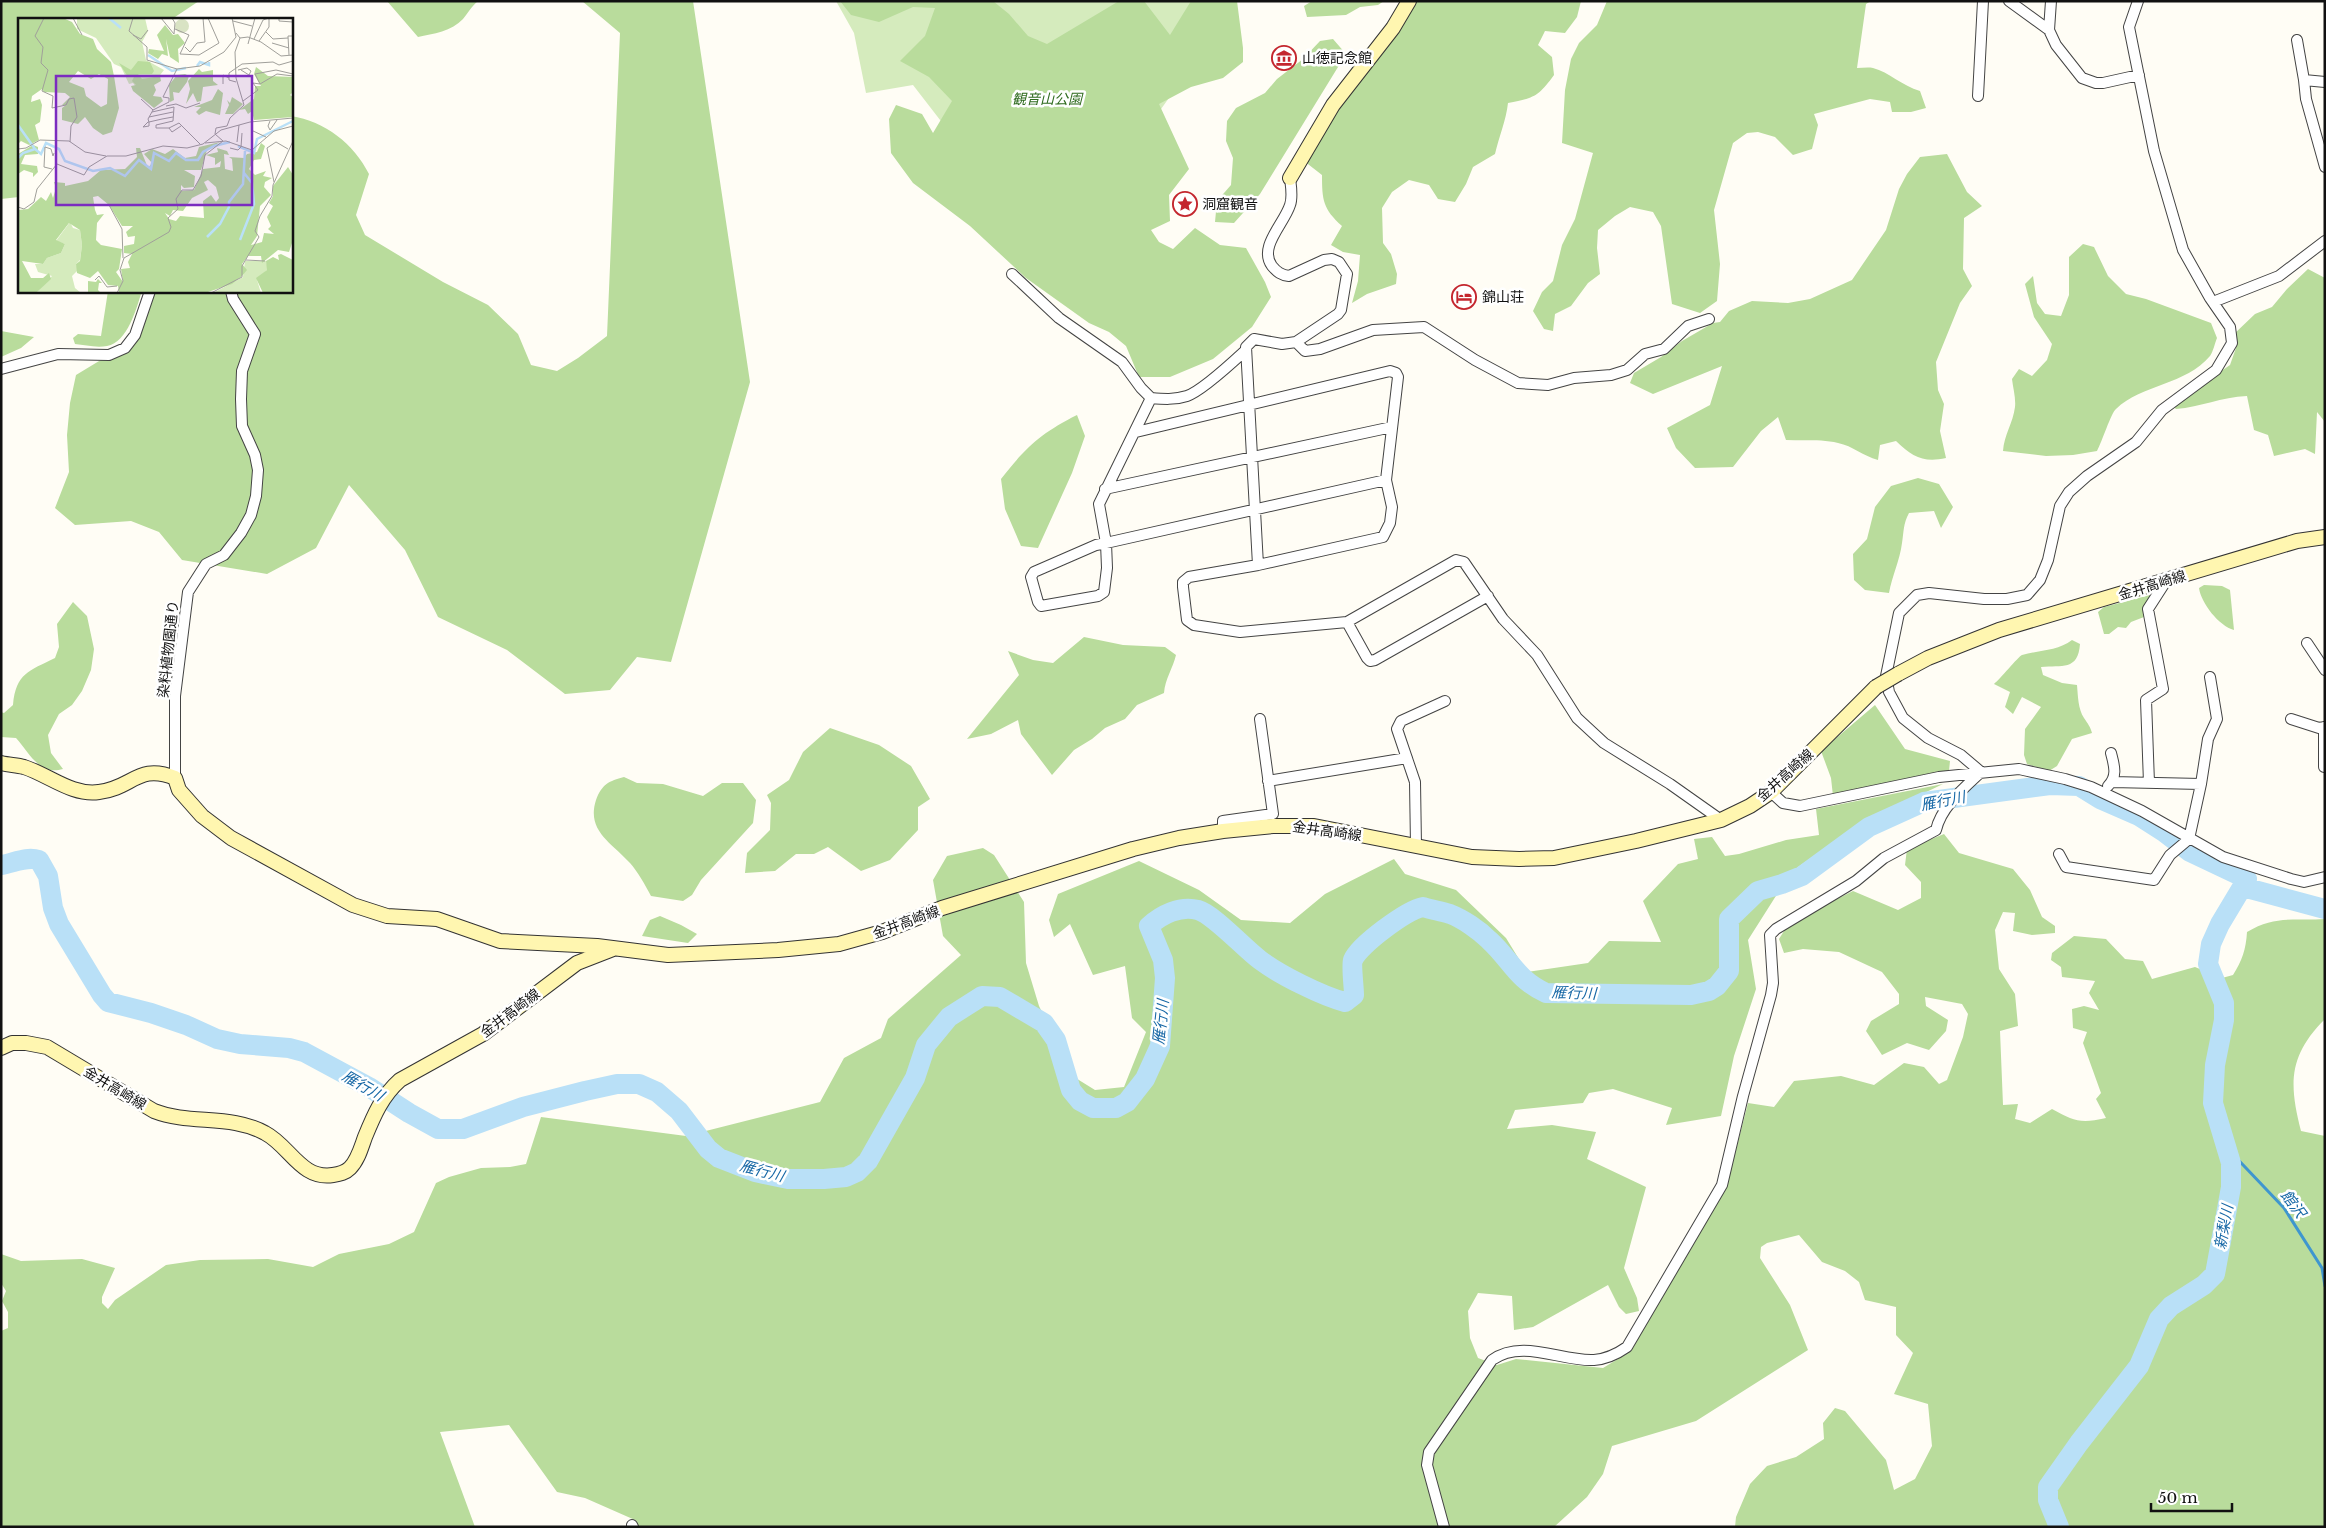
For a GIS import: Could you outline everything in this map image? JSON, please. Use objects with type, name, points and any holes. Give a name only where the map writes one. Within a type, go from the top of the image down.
[{"type":"main road","points":[[1290,178],[1333,105],[1393,28],[1409,1]]},
{"type":"main road","name":"金井高崎線","points":[[1,1048],[12,1043],[26,1042],[47,1046],[154,1112],[172,1118],[234,1122],[252,1127],[266,1133],[303,1168],[316,1176],[336,1175],[344,1173],[351,1167],[358,1156],[374,1114],[390,1089],[413,1071],[483,1034],[577,963],[613,949],[668,955],[778,950],[839,944],[882,932],[942,908],[1133,849],[1179,838],[1223,831],[1273,826],[1314,826],[1472,857],[1554,858],[1636,841],[1721,820],[1750,806],[1770,792],[1876,687],[1936,654],[1998,630],[2297,541],[2325,537]]},
{"type":"main road","points":[[1,763],[24,767],[83,792],[99,792],[122,787],[138,776],[160,772],[175,778],[179,790],[202,816],[231,838],[353,905],[387,916],[436,919],[500,941],[597,946],[613,949]]},
{"type":"street","points":[[1978,96],[1983,1]]},
{"type":"street","points":[[2009,1],[2048,30],[2056,44],[2082,78],[2096,83],[2103,83],[2139,74]]},
{"type":"street","points":[[2048,30],[2051,1]]},
{"type":"street","points":[[1981,772],[1961,755],[1928,738],[1904,718],[1889,692],[1886,676],[1899,613],[1917,595],[1929,593],[1984,600],[2007,599],[2027,595],[2040,580],[2048,560],[2060,506],[2069,492],[2087,476],[2136,442],[2162,410],[2216,370],[2232,342],[2230,327],[2183,250],[2154,151],[2129,27],[2138,1]]},
{"type":"street","points":[[2297,40],[2306,99],[2325,167]]},
{"type":"street","points":[[2304,80],[2325,82]]},
{"type":"street","points":[[1258,565],[1246,350],[1248,343],[1254,339],[1282,344],[1296,342],[1338,314],[1347,274],[1340,262],[1332,259],[1324,260],[1289,276],[1282,275],[1276,271],[1268,261],[1267,253],[1270,243],[1286,218],[1292,202],[1290,178]]},
{"type":"street","points":[[2213,302],[2279,276],[2325,241]]},
{"type":"street","points":[[1012,274],[1059,318],[1122,362],[1141,388],[1151,398],[1172,399],[1188,395],[1219,374],[1246,350]]},
{"type":"street","points":[[1,369],[58,354],[109,355],[125,348],[135,335],[150,292]]},
{"type":"street","name":"染料植物園通り","points":[[175,778],[175,696],[188,592],[206,564],[224,555],[241,533],[251,515],[258,483],[255,456],[242,426],[240,399],[242,371],[255,334],[233,299],[231,292]]},
{"type":"street","points":[[1296,342],[1305,351],[1320,349],[1373,330],[1424,327],[1476,360],[1518,383],[1548,385],[1574,378],[1611,375],[1627,370],[1645,354],[1664,349],[1688,326],[1709,319]]},
{"type":"street","points":[[1136,432],[1394,372],[1398,377],[1386,480],[1392,507],[1390,523],[1383,537],[1258,565],[1185,578],[1183,587],[1187,620],[1194,625],[1240,632],[1347,622],[1456,560],[1464,562],[1503,619],[1536,655],[1577,718],[1604,743],[1670,784],[1721,820]]},
{"type":"street","points":[[1151,398],[1136,432],[1105,489],[1098,509],[1106,543],[1105,589],[1101,595],[1045,606],[1039,604],[1031,578],[1034,572],[1096,545],[1106,543],[1255,510],[1386,480]]},
{"type":"street","points":[[1105,489],[1392,427]]},
{"type":"street","points":[[2149,783],[2146,700],[2164,689],[2148,609],[2166,581]]},
{"type":"street","points":[[1347,622],[1370,661],[1375,660],[1488,596]]},
{"type":"street","points":[[2307,643],[2325,670]]},
{"type":"street","points":[[2059,854],[2066,867],[2154,880],[2170,855],[2185,842],[2201,784],[2208,739],[2217,719],[2210,677]]},
{"type":"street","points":[[1416,846],[1414,782],[1397,729],[1401,721],[1445,701]]},
{"type":"street","points":[[1223,831],[1223,822],[1273,814],[1260,719]]},
{"type":"street","points":[[2291,719],[2324,727],[2324,767]]},
{"type":"street","points":[[2102,792],[2112,782],[2115,772],[2111,753]]},
{"type":"street","points":[[1268,781],[1407,758]]},
{"type":"street","points":[[1770,792],[1783,803],[1800,806],[1939,777],[2019,769],[2065,779],[2102,792],[2142,811],[2185,842],[2223,857],[2304,882],[2325,876]]},
{"type":"street","points":[[1444,1527],[1427,1465],[1429,1452],[1492,1360],[1498,1355],[1521,1351],[1594,1360],[1614,1355],[1627,1347],[1722,1185],[1743,1096],[1771,995],[1773,983],[1770,935],[1776,929],[1856,881],[1884,858],[1936,830],[1938,819],[1959,793],[1981,772]]},
{"type":"street","points":[[2112,782],[2201,784]]},
{"type":"green space","points":[[1,1],[199,1],[174,18],[18,18],[18,197],[1,199]]},
{"type":"green space","points":[[387,1],[478,1],[459,23],[442,31],[418,37]]},
{"type":"green space","points":[[582,1],[693,1],[750,382],[671,662],[637,657],[610,690],[565,694],[507,650],[438,617],[405,550],[349,485],[316,548],[267,574],[182,560],[159,532],[131,521],[75,525],[55,508],[69,472],[67,435],[70,403],[76,375],[109,355],[125,348],[150,292],[292,292],[292,116],[315,123],[327,129],[347,144],[363,163],[369,174],[356,215],[365,235],[443,282],[488,305],[518,334],[531,365],[557,371],[607,336],[620,33]]},
{"type":"green space","name":"観音山公園","points":[[836,1],[1238,1],[1134,147],[1039,248],[913,85],[866,93],[854,33]]},
{"type":"green space","points":[[840,1],[993,1],[1009,14],[1028,36],[1047,44],[1119,1],[1144,1],[1170,35],[1191,1],[1237,1],[1243,62],[1223,78],[1191,87],[1159,104],[1189,169],[1169,195],[1170,221],[1151,230],[1159,242],[1173,249],[1195,228],[1220,245],[1246,248],[1271,297],[1252,327],[1213,359],[1170,377],[1139,377],[1126,346],[1109,332],[1089,323],[1026,278],[970,226],[913,183],[891,153],[889,119],[896,105],[922,114],[933,133],[952,101],[929,77],[900,61],[925,36],[935,8],[913,7],[879,22],[851,15]]},
{"type":"green space","points":[[1312,1],[1384,1],[1378,5],[1360,7],[1346,15],[1307,17],[1304,6]]},
{"type":"green space","points":[[1416,1],[1581,1],[1577,17],[1565,33],[1545,31],[1538,45],[1552,57],[1554,75],[1544,88],[1535,95],[1524,100],[1508,103],[1495,154],[1473,167],[1466,184],[1455,202],[1438,199],[1429,185],[1409,180],[1392,192],[1382,208],[1383,243],[1391,254],[1397,274],[1396,284],[1367,294],[1352,303],[1358,281],[1360,255],[1343,252],[1331,245],[1342,226],[1325,204],[1322,191],[1322,175],[1304,161],[1321,139],[1340,106],[1396,35]]},
{"type":"green space","points":[[1607,1],[1871,1],[1866,4],[1857,68],[1879,70],[1920,91],[1926,108],[1911,112],[1892,112],[1890,102],[1870,99],[1814,114],[1818,125],[1812,149],[1793,155],[1775,137],[1758,132],[1747,133],[1733,143],[1714,210],[1720,264],[1717,301],[1700,313],[1672,304],[1661,226],[1653,212],[1630,207],[1598,230],[1597,248],[1600,274],[1588,283],[1571,306],[1555,314],[1553,331],[1544,329],[1533,311],[1542,292],[1553,281],[1562,245],[1575,219],[1593,153],[1562,143],[1565,90],[1571,59],[1579,43],[1597,25]]},
{"type":"green space","points":[[1333,39],[1346,54],[1260,194],[1234,223],[1215,222],[1217,201],[1231,185],[1233,158],[1226,141],[1227,121],[1236,108],[1265,93],[1277,79],[1303,59],[1320,41]]},
{"type":"green space","points":[[1947,154],[1967,192],[1982,206],[1964,218],[1963,269],[1972,286],[1960,303],[1936,362],[1938,390],[1944,404],[1940,431],[1946,458],[1931,460],[1913,455],[1896,441],[1880,445],[1878,460],[1838,443],[1786,440],[1778,417],[1761,431],[1733,467],[1695,468],[1676,448],[1667,428],[1710,405],[1722,366],[1653,394],[1630,383],[1634,373],[1661,357],[1682,341],[1713,323],[1720,322],[1729,311],[1752,301],[1788,303],[1810,299],[1852,280],[1886,230],[1899,189],[1907,174],[1920,157]]},
{"type":"green space","points":[[2083,244],[2094,247],[2108,276],[2126,294],[2146,299],[2211,323],[2217,338],[2213,350],[2200,366],[2189,373],[2138,394],[2116,409],[2097,451],[2073,455],[2046,456],[2003,451],[2015,407],[2012,379],[2019,369],[2032,376],[2047,360],[2052,344],[2034,317],[2025,284],[2033,276],[2037,303],[2045,314],[2061,316],[2069,295],[2069,257]]},
{"type":"green space","points":[[2308,269],[2325,278],[2325,422],[2317,412],[2315,454],[2305,449],[2274,456],[2268,435],[2254,430],[2247,396],[2176,409],[2172,405],[2230,365],[2236,348],[2233,335],[2255,314],[2272,307]]},
{"type":"green space","points":[[108,292],[142,292],[126,332],[114,343],[95,347],[75,344],[73,338],[78,334],[101,336]]},
{"type":"green space","points":[[1,331],[34,337],[21,348],[1,357]]},
{"type":"green space","points":[[1077,415],[1085,436],[1072,473],[1038,548],[1021,546],[1005,509],[1001,479],[1034,442],[1053,428]]},
{"type":"green space","points":[[1918,478],[1939,484],[1953,507],[1941,528],[1934,511],[1909,513],[1889,593],[1865,590],[1854,580],[1853,554],[1867,539],[1875,507],[1891,486]]},
{"type":"green space","points":[[2204,585],[2222,586],[2230,590],[2234,630],[2222,624],[2207,607],[2199,588]]},
{"type":"green space","points":[[2158,593],[2144,617],[2131,622],[2126,628],[2118,627],[2109,634],[2104,634],[2098,612],[2104,607]]},
{"type":"green space","points":[[73,602],[87,616],[94,649],[91,670],[82,691],[72,705],[59,714],[48,735],[51,753],[63,769],[55,770],[48,769],[36,762],[16,738],[1,737],[1,712],[4,713],[13,705],[17,686],[25,674],[55,658],[59,647],[57,624]]},
{"type":"green space","points":[[1084,637],[1123,645],[1165,647],[1176,655],[1164,693],[1137,705],[1125,719],[1105,728],[1074,750],[1052,775],[1021,734],[1018,720],[991,734],[967,739],[1019,675],[1008,651],[1033,660],[1053,663]]},
{"type":"green space","points":[[2072,640],[2080,644],[2079,653],[2072,663],[2062,666],[2041,667],[2043,675],[2062,683],[2077,685],[2081,711],[2092,733],[2072,739],[2057,766],[2049,771],[2027,764],[2024,755],[2025,729],[2041,707],[2022,697],[2013,714],[2005,707],[2010,692],[1994,684],[2022,655],[2055,648]]},
{"type":"green space","points":[[1875,705],[1905,749],[1950,761],[1949,771],[1833,796],[1831,778],[1821,751]]},
{"type":"green space","points":[[830,728],[879,745],[911,766],[930,799],[918,807],[918,830],[890,860],[861,871],[828,847],[814,854],[796,854],[775,871],[745,873],[747,853],[770,830],[771,803],[767,795],[789,780],[803,752]]},
{"type":"green space","points":[[624,777],[637,783],[663,784],[703,796],[722,783],[743,783],[756,800],[753,823],[701,880],[692,895],[683,901],[651,896],[633,867],[603,836],[598,828],[594,811],[598,795],[607,784]]},
{"type":"green space","points":[[1943,784],[1891,809],[1844,835],[1791,872],[1748,940],[1756,989],[1734,1056],[1721,1116],[1666,1125],[1672,1108],[1613,1089],[1589,1093],[1583,1103],[1515,1110],[1507,1129],[1552,1125],[1596,1132],[1587,1159],[1646,1187],[1624,1268],[1637,1298],[1639,1311],[1626,1314],[1619,1307],[1608,1285],[1533,1327],[1514,1330],[1512,1296],[1478,1293],[1468,1311],[1470,1338],[1478,1358],[1497,1365],[1516,1359],[1603,1368],[1631,1351],[1727,1185],[1748,1103],[1774,1107],[1794,1081],[1841,1076],[1874,1085],[1904,1063],[1924,1067],[1939,1084],[1947,1080],[1963,1037],[1968,1014],[1962,1004],[1925,997],[1926,1006],[1948,1020],[1946,1031],[1929,1050],[1907,1043],[1882,1055],[1866,1031],[1871,1021],[1899,1004],[1899,994],[1882,972],[1839,952],[1803,949],[1784,953],[1779,939],[1789,923],[1853,891],[1898,910],[1921,898],[1921,882],[1905,865],[1907,849],[1944,834],[1959,853],[2013,869],[2030,890],[2042,917],[2055,926],[2055,933],[2032,935],[2013,931],[2015,913],[2003,912],[1995,930],[1999,969],[2015,994],[2018,1026],[2000,1031],[2003,1105],[2018,1104],[2015,1119],[2030,1123],[2052,1109],[2083,1121],[2106,1118],[2096,1099],[2101,1093],[2083,1043],[2087,1032],[2073,1028],[2072,1009],[2084,1006],[2099,1010],[2089,993],[2095,981],[2062,977],[2061,967],[2051,960],[2052,953],[2074,936],[2106,939],[2125,959],[2143,961],[2152,979],[2195,967],[2222,978],[2233,975],[2236,970],[2245,949],[2247,932],[2276,921],[2325,919],[2325,1019],[2304,1046],[2298,1058],[2295,1071],[2294,1099],[2301,1131],[2325,1136],[2325,1527],[1735,1527],[1736,1517],[1750,1484],[1767,1466],[1796,1457],[1824,1439],[1823,1423],[1835,1408],[1845,1411],[1886,1460],[1894,1490],[1915,1479],[1932,1446],[1928,1404],[1894,1394],[1913,1353],[1896,1335],[1896,1307],[1865,1300],[1859,1282],[1845,1271],[1822,1262],[1799,1235],[1767,1243],[1761,1247],[1760,1258],[1790,1305],[1808,1350],[1696,1421],[1612,1446],[1603,1474],[1587,1497],[1554,1527],[639,1527],[635,1520],[585,1498],[557,1492],[509,1425],[440,1432],[475,1527],[1,1527],[1,1331],[8,1328],[8,1312],[2,1301],[6,1291],[1,1283],[1,1254],[21,1261],[82,1259],[115,1268],[102,1297],[102,1303],[108,1309],[115,1300],[166,1265],[200,1260],[268,1259],[313,1267],[339,1254],[389,1244],[414,1232],[436,1183],[449,1177],[481,1168],[510,1167],[526,1164],[541,1117],[686,1136],[820,1102],[844,1058],[881,1038],[888,1019],[961,955],[943,936],[933,880],[947,856],[983,848],[994,855],[1024,902],[1026,963],[1039,1006],[1074,1077],[1095,1090],[1124,1087],[1146,1032],[1132,1018],[1125,966],[1093,975],[1070,924],[1054,937],[1049,920],[1058,894],[1139,861],[1199,890],[1241,920],[1290,923],[1325,894],[1394,859],[1405,874],[1456,890],[1506,938],[1527,972],[1588,963],[1609,941],[1661,942],[1643,901],[1678,864],[1698,859],[1694,839],[1712,837],[1725,856],[1739,854],[1786,840],[1819,835],[1816,809]]},
{"type":"green space","points":[[660,916],[697,934],[688,943],[642,936],[650,920]]},
{"type":"waterway","name":"雁行川","points":[[1,865],[25,859],[39,860],[48,876],[53,908],[59,924],[108,1002],[151,1013],[186,1025],[217,1039],[240,1044],[289,1048],[304,1052],[369,1087],[438,1129],[463,1129],[523,1107],[585,1091],[617,1084],[639,1084],[657,1092],[679,1111],[708,1149],[719,1158],[755,1172],[788,1179],[846,1177],[857,1172],[868,1161],[915,1078],[926,1045],[949,1017],[982,996],[1000,997],[1044,1023],[1056,1040],[1071,1090],[1080,1101],[1093,1108],[1116,1108],[1127,1102],[1145,1079],[1160,1046],[1165,978],[1163,960],[1149,926],[1159,918],[1178,910],[1191,909],[1204,913],[1268,966],[1313,990],[1345,1002],[1354,995],[1352,963],[1357,954],[1374,937],[1395,921],[1423,907],[1450,914],[1471,925],[1497,947],[1514,969],[1528,982],[1546,993],[1691,995],[1709,991],[1717,986],[1729,971],[1729,919],[1758,891],[1802,876],[1869,827],[1924,802],[2050,785],[2079,786],[2100,799],[2139,816],[2190,852],[2247,879]]},
{"type":"waterway","name":"雁行川","points":[[2247,879],[2243,887],[2325,909]]},
{"type":"waterway","name":"新梨川","points":[[2059,1527],[2048,1500],[2048,1487],[2079,1443],[2139,1366],[2159,1319],[2171,1306],[2204,1285],[2215,1274],[2231,1187],[2231,1163],[2213,1103],[2215,1065],[2224,1020],[2224,1003],[2208,964],[2211,944],[2220,924],[2247,879]]},
{"type":"waterway","name":"館沢","points":[[2226,1147],[2284,1208],[2322,1268],[2325,1286]]},
{"type":"place","name":"山徳記念館","points":[[1284,58]]},
{"type":"place","name":"洞窟観音","points":[[1185,204]]},
{"type":"place","name":"錦山荘","points":[[1464,297]]}]
